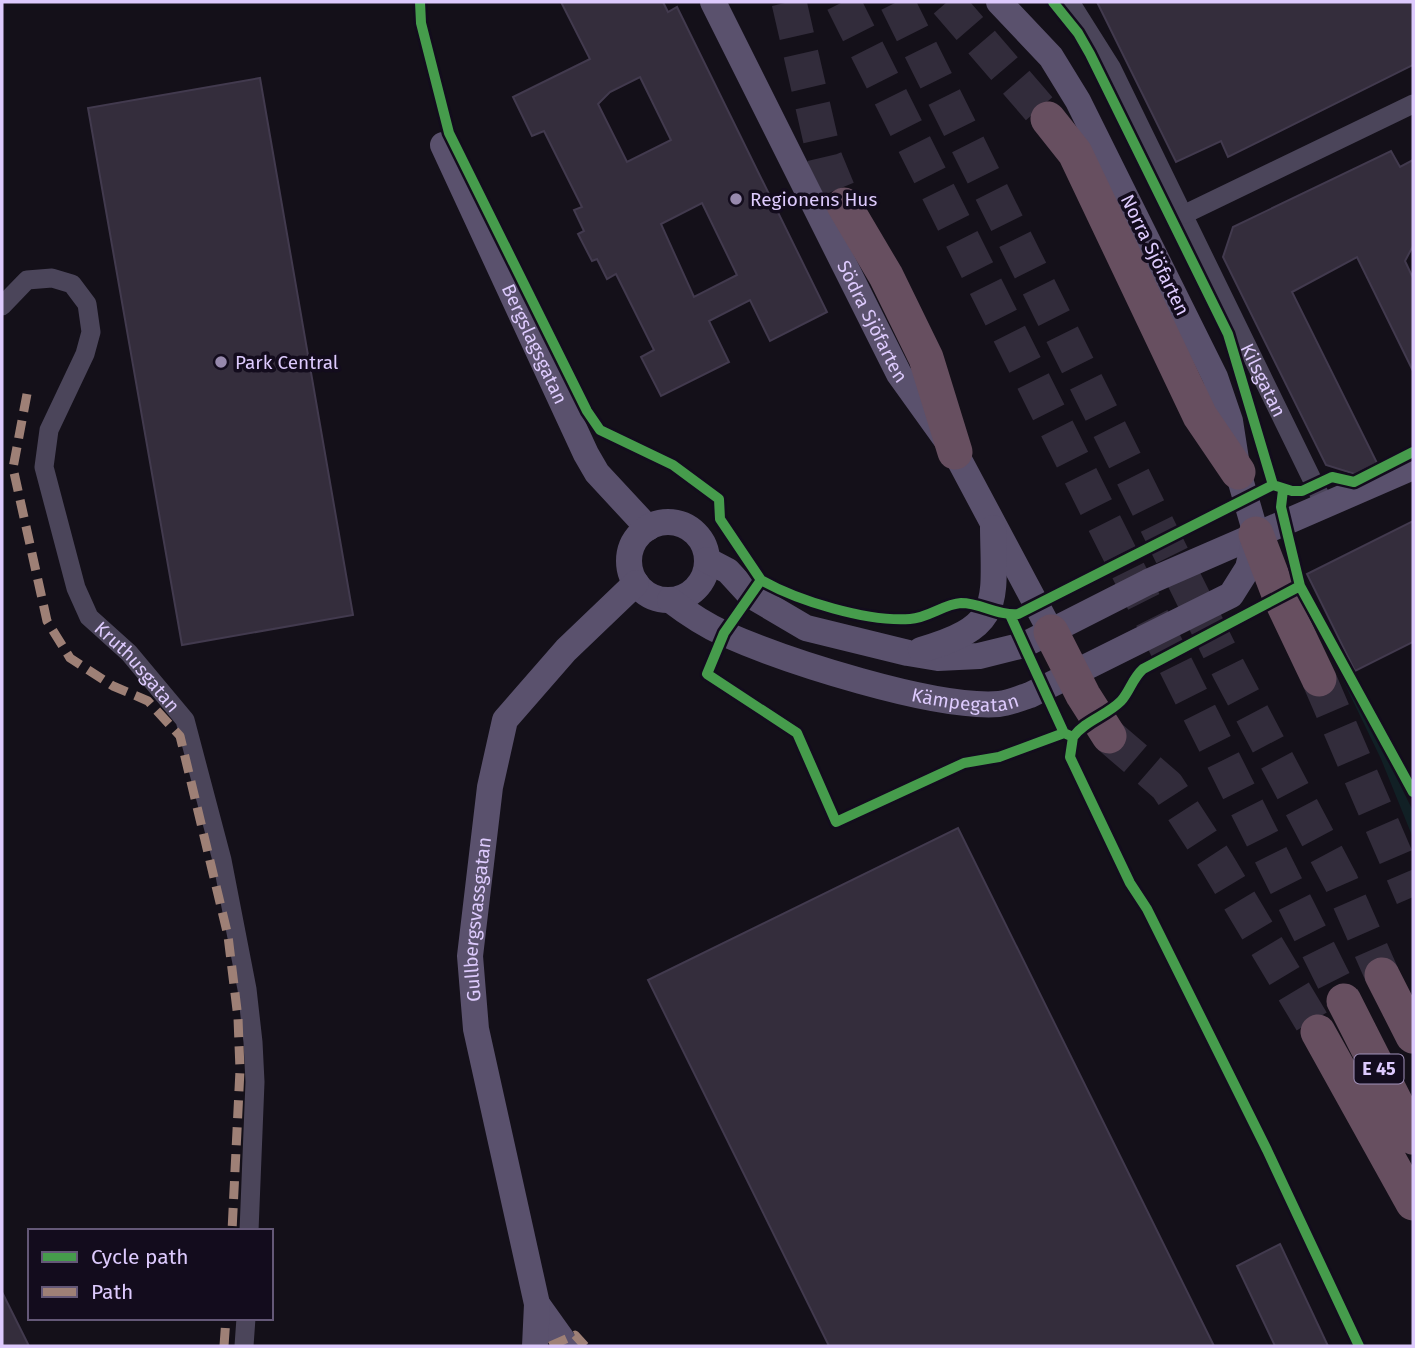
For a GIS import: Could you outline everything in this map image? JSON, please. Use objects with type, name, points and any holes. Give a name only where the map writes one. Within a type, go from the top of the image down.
[{"type":"highway","points":[[1048,118],[1075,153],[1200,416],[1238,472]]},
{"type":"highway","points":[[844,205],[886,276],[926,358],[955,452]]},
{"type":"highway","points":[[1256,534],[1280,597],[1319,680]]},
{"type":"highway","points":[[1051,632],[1109,736]]},
{"type":"highway","name":"E 45","points":[[1382,975],[1413,1036]]},
{"type":"highway","name":"E 45","points":[[1345,1001],[1413,1137]]},
{"type":"highway","points":[[1318,1032],[1413,1203]]},
{"type":"street","name":"Södra Sjöfarten","points":[[713,2],[898,374],[955,452],[1051,632]]},
{"type":"street","name":"Norra Sjöfarten","points":[[999,2],[1051,57],[1102,145],[1215,377],[1230,421],[1238,472],[1256,534]]},
{"type":"street","name":"Kilsgatan","points":[[1070,2],[1111,67],[1326,508]]},
{"type":"street","points":[[1185,214],[1413,104]]},
{"type":"street","name":"Bergslagsgatan","points":[[443,145],[586,454],[604,481],[648,527]]},
{"type":"street","name":"Kruthusgatan","points":[[2,306],[27,280],[52,278],[72,284],[87,304],[91,331],[85,354],[49,430],[44,467],[75,588],[89,617],[129,653],[185,720],[202,780],[227,886],[247,989],[253,1042],[255,1082],[249,1229]]},
{"type":"street","name":"Kämpegatan","points":[[707,560],[729,571],[750,595],[806,628],[938,658],[979,656],[1024,645],[1148,582],[1256,534],[1326,508],[1413,467]]},
{"type":"street","points":[[674,523],[691,529],[702,543],[707,560],[699,585],[685,596],[670,600],[654,598],[636,583],[630,569],[630,553],[636,539],[648,527],[674,523]]},
{"type":"street","name":"Kämpegatan","points":[[908,653],[965,635],[985,617],[993,570],[993,526]]},
{"type":"street","name":"Kämpegatan","points":[[670,600],[693,617],[724,633],[856,679],[930,696],[1000,704],[1030,695],[1231,594],[1248,568],[1256,534]]},
{"type":"street","name":"Gullbergsvassgatan","points":[[535,1346],[537,1304],[476,1028],[470,957],[490,787],[505,720],[566,650],[636,583]]},
{"type":"street","name":"Gullbergsvassgatan","points":[[537,1304],[567,1346]]},
{"type":"street","points":[[244,1346],[246,1320]]},
{"type":"shaded area","points":[[1338,670],[1364,712],[1413,811],[1413,838],[1381,759]]},
{"type":"building","name":"Regionens Hus","points":[[561,2],[663,2],[668,12],[677,7],[827,312],[770,341],[750,300],[709,321],[729,362],[661,396],[641,357],[654,350],[616,274],[607,279],[597,259],[592,261],[578,234],[584,231],[574,210],[582,207],[544,131],[532,136],[513,97],[590,59]],"holes":[[[640,77],[671,140],[627,162],[598,104],[610,92]],[[702,203],[737,275],[694,297],[661,224]]]},
{"type":"building","points":[[1097,2],[1413,2],[1413,65],[1228,157],[1221,141],[1176,162]]},
{"type":"building","name":"Park Central","points":[[260,78],[353,615],[182,645],[88,108]]},
{"type":"building","points":[[1391,151],[1400,167],[1413,160],[1413,246],[1405,261],[1413,278],[1413,371],[1357,257],[1292,292],[1377,463],[1355,474],[1326,465],[1223,257],[1233,227]]},
{"type":"building","points":[[1413,521],[1413,642],[1355,671],[1307,574]]},
{"type":"building","points":[[958,828],[1214,1346],[829,1346],[648,980]]},
{"type":"building","points":[[1280,1244],[1328,1346],[1275,1346],[1237,1266]]},
{"type":"building","points":[[2,1292],[29,1346],[2,1346]]},
{"type":"tunnel","points":[[789,2],[825,159],[844,205]]},
{"type":"tunnel","points":[[843,2],[1344,1001]]},
{"type":"tunnel","points":[[897,2],[1229,670],[1341,882],[1382,975]]},
{"type":"tunnel","points":[[947,2],[1048,119]]},
{"type":"tunnel","points":[[1319,679],[1413,897]]},
{"type":"tunnel","points":[[1109,736],[1167,786],[1217,863],[1318,1032]]},
{"type":"marked path","points":[[27,394],[13,468],[47,621],[70,658],[113,686],[148,701],[180,736],[228,936],[238,1018],[240,1070],[232,1229]]},
{"type":"marked path","points":[[224,1346],[226,1320]]},
{"type":"marked path","points":[[550,1346],[575,1335],[585,1346]]},
{"type":"cycle path","points":[[420,2],[421,23],[449,133],[587,411],[600,430],[673,465],[719,499],[720,519],[761,580]]},
{"type":"cycle path","points":[[1053,2],[1078,33],[1090,54],[1228,334],[1273,485]]},
{"type":"cycle path","points":[[1064,733],[999,757],[964,763],[836,822],[797,733],[707,674],[724,633],[761,580],[813,602],[874,617],[917,618],[961,603],[1018,614],[1273,485],[1302,491],[1332,477],[1354,482],[1413,452]]},
{"type":"cycle path","points":[[1010,615],[1064,733],[1073,737],[1084,726],[1121,701],[1143,669],[1300,586],[1281,507],[1283,490]]},
{"type":"cycle path","points":[[1300,586],[1413,792]]},
{"type":"cycle path","points":[[1073,737],[1070,757],[1130,883],[1147,909],[1267,1150],[1359,1346]]},
{"type":"place","name":"Regionens Hus","points":[[736,199]]},
{"type":"place","name":"Park Central","points":[[221,362]]}]
